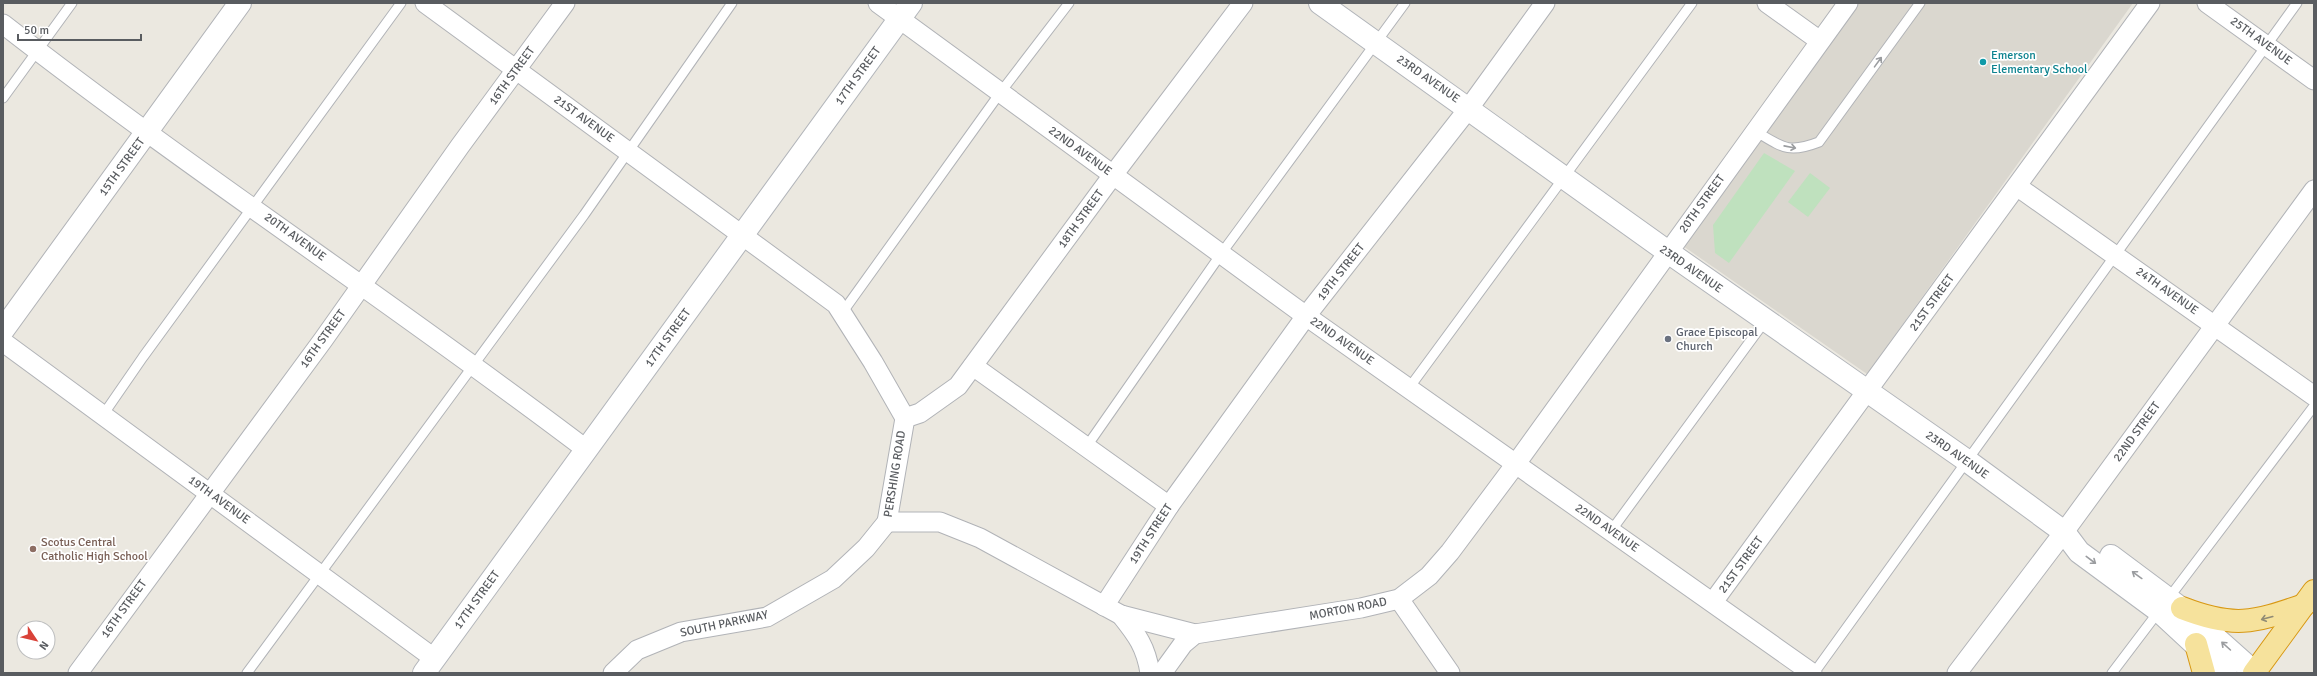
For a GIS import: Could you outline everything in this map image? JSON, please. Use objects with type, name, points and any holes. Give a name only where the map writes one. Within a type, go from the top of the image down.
[{"type":"highway","points":[[2170,606],[2206,618],[2227,622],[2247,622],[2266,618],[2309,598]]},
{"type":"highway","points":[[2255,673],[2309,598]]},
{"type":"highway","points":[[2196,644],[2204,673]]},
{"type":"main road","name":"15TH STREET","points":[[3,330],[240,3]]},
{"type":"main road","name":"23RD AVENUE","points":[[1320,3],[1469,108],[1765,321],[1966,460],[2064,532],[2088,540],[2255,673]]},
{"type":"main road","name":"17TH STREET","points":[[430,666],[905,11]]},
{"type":"main road","name":"23RD AVENUE","points":[[2170,606],[2196,644],[2226,673]]},
{"type":"street","name":"21ST AVENUE","points":[[425,3],[742,236]]},
{"type":"street","name":"16TH STREET","points":[[78,673],[362,285],[565,3]]},
{"type":"street","name":"22ND AVENUE","points":[[878,3],[905,11],[1000,93],[1306,316],[1515,465],[1611,530],[1813,673]]},
{"type":"street","name":"18TH STREET","points":[[905,418],[920,413],[958,386],[1113,175],[1243,3]]},
{"type":"street","name":"19TH STREET","points":[[1104,606],[1169,506],[1306,316],[1469,108],[1545,3]]},
{"type":"street","points":[[1767,3],[1820,41]]},
{"type":"street","name":"20TH STREET","points":[[1515,465],[1848,3]]},
{"type":"street","name":"21ST STREET","points":[[1713,602],[2018,187],[2150,3]]},
{"type":"street","name":"25TH AVENUE","points":[[2207,3],[2314,80]]},
{"type":"street","name":"20TH AVENUE","points":[[3,24],[37,51],[147,132],[362,285],[587,450]]},
{"type":"street","name":"24TH AVENUE","points":[[2018,187],[2314,396]]},
{"type":"street","name":"22ND STREET","points":[[1957,673],[2064,532],[2314,190]]},
{"type":"street","name":"PERSHING ROAD","points":[[742,236],[836,304],[905,418],[886,522],[940,522],[980,538],[1121,615],[1195,634]]},
{"type":"street","name":"19TH AVENUE","points":[[3,342],[322,574],[430,666]]},
{"type":"street","points":[[973,366],[1169,506]]},
{"type":"street","name":"MORTON ROAD","points":[[1195,634],[1361,608],[1399,599],[1415,588],[1438,566],[1515,465]]},
{"type":"street","name":"SOUTH PARKWAY","points":[[613,673],[637,650],[681,632],[767,617],[833,579],[866,548],[886,522]]},
{"type":"street","points":[[1399,599],[1450,673]]},
{"type":"street","name":"PERSHING ROAD","points":[[1121,615],[1140,638],[1147,658],[1150,673]]},
{"type":"street","points":[[1162,673],[1183,644],[1195,634]]},
{"type":"lane","points":[[3,98],[72,3]]},
{"type":"lane","points":[[103,415],[143,357],[401,3]]},
{"type":"lane","points":[[248,673],[322,574],[472,365],[584,215],[732,3]]},
{"type":"lane","points":[[842,313],[1000,93],[1069,3]]},
{"type":"lane","points":[[1087,446],[1221,254],[1405,3]]},
{"type":"lane","points":[[1409,388],[1565,178],[1692,3]]},
{"type":"lane","points":[[1755,131],[1779,145],[1800,149],[1819,142],[1920,3]]},
{"type":"lane","points":[[1813,673],[2116,255],[2296,3]]},
{"type":"lane","points":[[1611,530],[1765,321]]},
{"type":"lane","points":[[2112,673],[2170,606],[2314,406]]},
{"type":"shaded area","points":[[1854,3],[2133,3],[1867,374],[1683,246]]},
{"type":"green space","points":[[1764,153],[1795,171],[1729,263],[1715,253],[1713,225]]},
{"type":"green space","points":[[1810,173],[1830,188],[1808,217],[1788,202]]},
{"type":"place","name":"Emerson Elementary School","points":[[1983,62]]},
{"type":"place","name":"Grace Episcopal Church","points":[[1668,339]]},
{"type":"place","name":"Scotus Central Catholic High School","points":[[33,549]]}]
